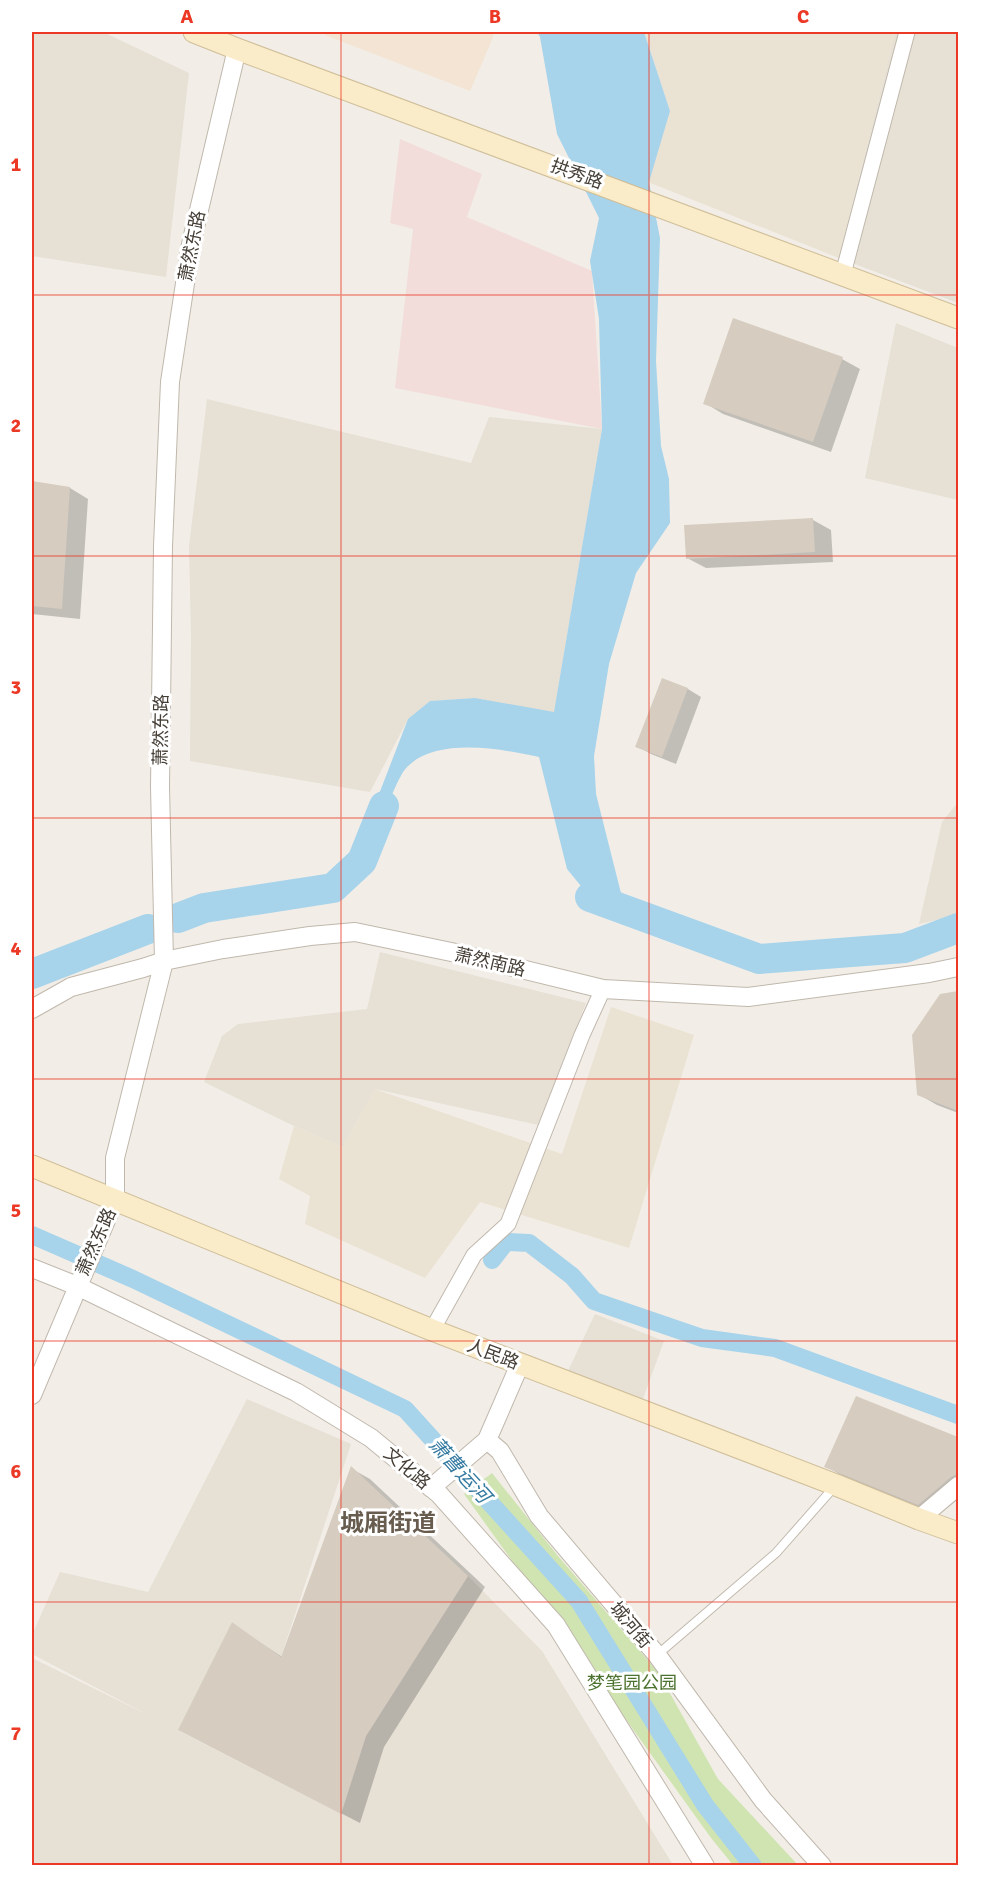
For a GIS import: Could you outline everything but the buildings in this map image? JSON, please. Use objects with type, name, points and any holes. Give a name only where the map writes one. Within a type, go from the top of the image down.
[{"type":"main road","name":"拱秀路","points":[[194,32],[958,318]]},
{"type":"main road","name":"人民路","points":[[32,1166],[432,1330],[958,1533]]},
{"type":"street","points":[[843,274],[907,32]]},
{"type":"street","name":"萧然东路","points":[[32,1395],[115,1199],[115,1158],[164,961],[160,787],[163,546],[170,382],[191,244],[237,49]]},
{"type":"street","name":"萧然南路","points":[[32,1009],[71,987],[164,961],[310,936],[355,933],[456,953],[603,989],[748,997],[929,973],[958,967]]},
{"type":"street","points":[[432,1330],[474,1255],[508,1224],[582,1035],[603,989]]},
{"type":"street","name":"文化路","points":[[32,1268],[79,1281],[296,1392],[371,1438],[431,1488],[556,1625],[705,1866]]},
{"type":"street","points":[[431,1488],[487,1440],[520,1364]]},
{"type":"street","name":"城河街","points":[[487,1440],[500,1451],[539,1516],[657,1655],[763,1800],[822,1866]]},
{"type":"street","points":[[919,1519],[958,1486]]},
{"type":"lane","points":[[657,1655],[776,1552],[836,1485]]},
{"type":"shaded area","points":[[32,32],[103,32],[189,73],[166,277],[32,256]]},
{"type":"shaded area","points":[[327,32],[485,32],[494,35],[470,91],[325,35]]},
{"type":"shaded area","points":[[644,32],[895,32],[839,258],[648,182],[670,111]]},
{"type":"shaded area","points":[[895,32],[958,32],[958,303],[839,258]]},
{"type":"shaded area","points":[[400,139],[482,174],[467,217],[592,271],[602,429],[395,388],[413,229],[390,223]]},
{"type":"shaded area","points":[[896,323],[958,348],[958,500],[865,478]]},
{"type":"shaded area","points":[[207,399],[471,463],[489,417],[602,429],[554,713],[475,698],[430,701],[408,719],[370,792],[190,761],[189,546]]},
{"type":"shaded area","points":[[958,802],[958,915],[919,924],[942,822]]},
{"type":"shaded area","points":[[380,952],[586,1003],[538,1125],[375,1089],[343,1147],[204,1082],[222,1036],[238,1024],[367,1009]]},
{"type":"shaded area","points":[[611,1007],[694,1035],[629,1248],[480,1202],[425,1278],[305,1224],[310,1196],[279,1179],[294,1126],[343,1147],[375,1089],[562,1154]]},
{"type":"shaded area","points":[[595,1314],[664,1341],[641,1404],[567,1373]]},
{"type":"shaded area","points":[[247,1399],[351,1444],[281,1657],[232,1622],[179,1731],[341,1814],[366,1736],[468,1576],[542,1651],[673,1865],[32,1865],[32,1658],[152,1717],[32,1654],[32,1635],[60,1572],[148,1592]]},
{"type":"green space","name":"梦笔园公园","points":[[492,1473],[558,1556],[658,1672],[718,1779],[798,1865],[733,1865],[711,1838],[464,1494]]},
{"type":"water","points":[[537,32],[644,32],[670,111],[649,182],[660,238],[656,361],[661,446],[669,479],[670,523],[636,573],[609,664],[594,756],[596,794],[625,909],[590,897],[567,869],[539,757],[487,748],[448,749],[430,753],[415,760],[403,772],[387,806],[374,807],[408,719],[430,701],[475,698],[554,712],[602,429],[599,319],[590,261],[599,218],[557,134],[540,37]]},
{"type":"waterway","points":[[178,918],[204,908],[333,888],[362,861],[384,806]]},
{"type":"waterway","points":[[590,897],[759,959],[905,948],[958,928]]},
{"type":"waterway","points":[[32,974],[148,929]]},
{"type":"waterway","name":"萧曹运河","points":[[32,1235],[133,1279],[405,1409],[579,1601],[705,1805],[753,1866]]},
{"type":"waterway","points":[[492,1260],[506,1242],[529,1243],[572,1276],[594,1301],[702,1338],[775,1348],[958,1415]]},
{"type":"district","name":"城厢街道","points":[[388,1523]]}]
